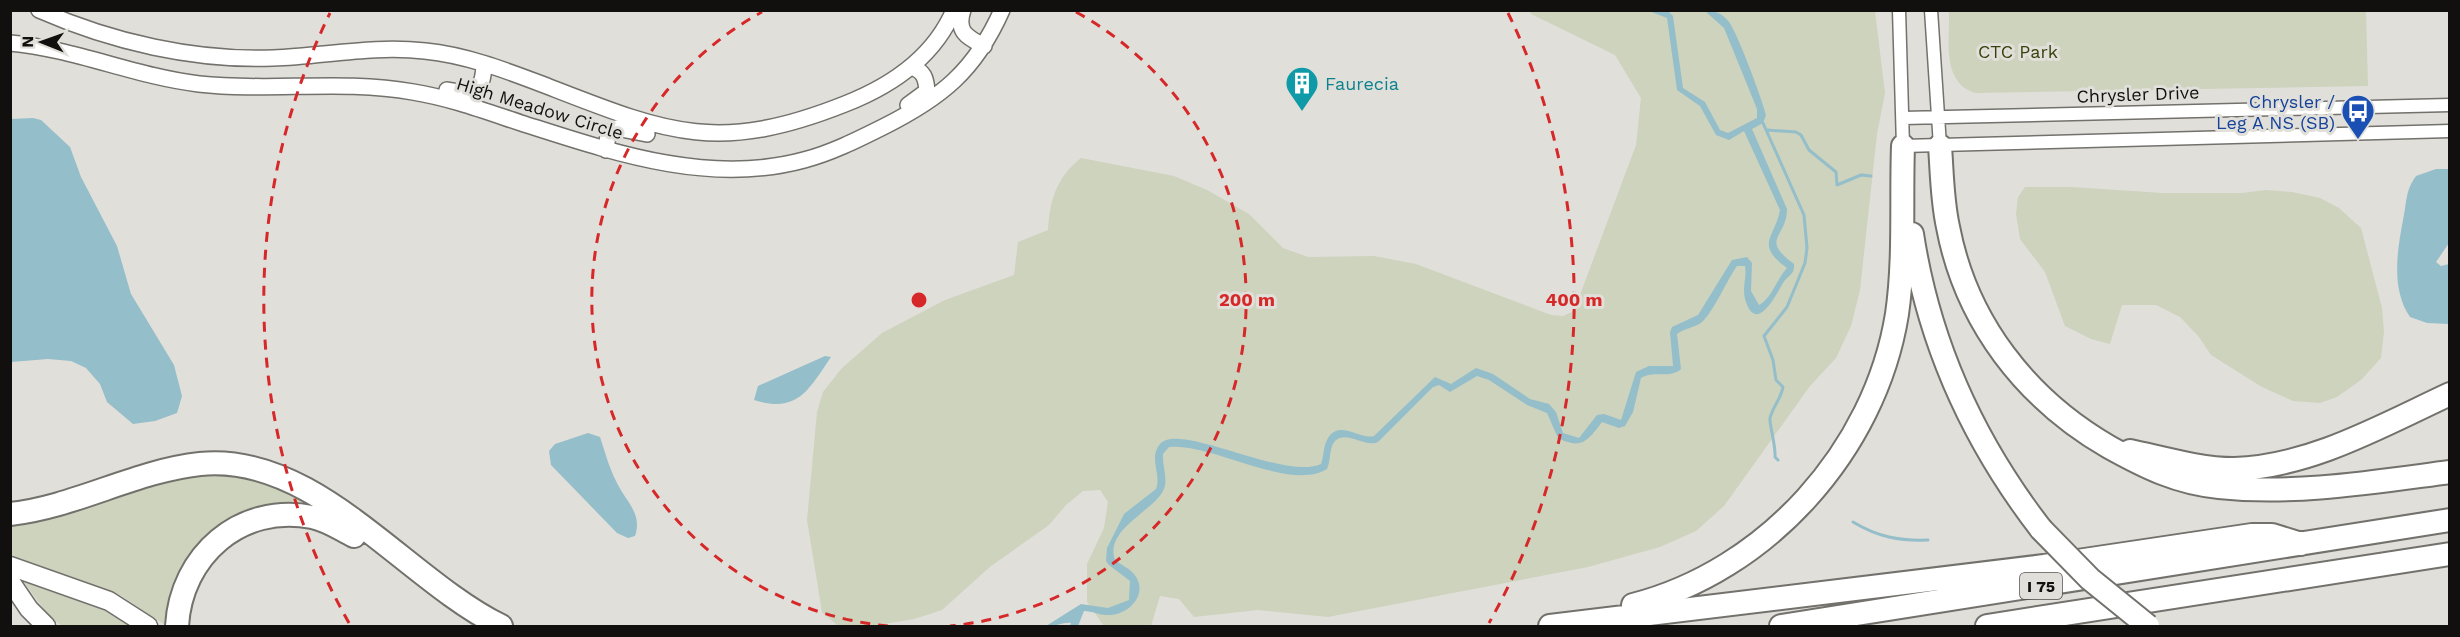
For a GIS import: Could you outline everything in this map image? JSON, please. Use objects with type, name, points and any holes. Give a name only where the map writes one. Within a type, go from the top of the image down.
[{"type":"highway","points":[[1904,146],[1916,256],[1925,302],[1947,371],[1981,442],[2008,485],[2042,529],[2090,579],[2148,627]]},
{"type":"highway","points":[[1550,627],[1656,599],[1707,577],[1750,549],[1797,509],[1834,465],[1874,394],[1892,337],[1900,292],[1904,146]]},
{"type":"highway","points":[[1940,146],[1948,229],[1960,273],[1980,319],[2005,357],[2030,387],[2074,426],[2166,477],[2217,487],[2305,489],[2450,472]]},
{"type":"highway","points":[[2108,446],[2197,465],[2224,468],[2276,464],[2314,453],[2367,432],[2450,394]]},
{"type":"highway","points":[[10,514],[38,509],[185,466],[211,463],[237,464],[275,474],[299,486],[347,516],[474,613],[501,627]]},
{"type":"highway","points":[[177,627],[183,592],[201,557],[218,539],[251,520],[276,515],[315,518],[401,559]]},
{"type":"highway","name":"I 75","points":[[1781,627],[2450,520]]},
{"type":"highway","points":[[1550,627],[2044,566],[2252,535],[2272,535],[2301,544]]},
{"type":"highway","name":"I 75","points":[[1987,627],[2450,554]]},
{"type":"main road","points":[[10,566],[109,601],[148,627]]},
{"type":"main road","points":[[10,581],[29,609],[46,627]]},
{"type":"street","name":"High Meadow Circle","points":[[39,10],[123,40],[198,54],[273,58],[351,49],[398,50],[449,55],[484,64],[660,128],[711,134],[762,131],[811,118],[880,89],[911,67],[936,40],[954,10]]},
{"type":"street","points":[[963,10],[960,26],[962,32],[984,46]]},
{"type":"street","name":"High Meadow Circle","points":[[10,43],[58,50],[142,74],[202,84],[256,89],[366,85],[456,101],[606,150],[667,164],[742,169],[768,168],[835,150],[932,101],[964,73],[984,46],[1002,10]]},
{"type":"street","points":[[1899,10],[1904,146],[2450,130]]},
{"type":"street","points":[[1931,10],[1940,146]]},
{"type":"street","points":[[366,85],[380,78],[466,94],[479,88],[483,81],[484,64]]},
{"type":"street","points":[[835,150],[848,135],[912,102],[927,91],[926,77],[918,69],[911,67]]},
{"type":"street","name":"Chrysler Drive","points":[[1903,118],[2450,105]]},
{"type":"street","points":[[606,150],[608,135],[616,128],[708,145],[735,134]]},
{"type":"green space","points":[[1530,11],[1875,11],[1885,93],[1877,134],[1860,290],[1851,326],[1836,358],[1810,386],[1724,506],[1696,531],[1660,547],[1588,567],[1328,617],[1258,610],[1194,617],[1179,599],[1160,596],[1151,626],[1104,626],[1087,602],[1087,564],[1104,528],[1108,502],[1100,490],[1083,491],[1066,505],[1049,525],[991,566],[942,610],[914,619],[872,626],[837,625],[822,612],[807,520],[817,412],[823,392],[842,368],[882,333],[945,300],[1014,275],[1018,242],[1048,230],[1050,209],[1056,190],[1066,173],[1081,158],[1174,176],[1207,190],[1249,214],[1283,248],[1308,257],[1374,256],[1416,264],[1551,315],[1563,316],[1574,311],[1636,145],[1641,98],[1615,55],[1531,14]]},
{"type":"green space","name":"CTC Park","points":[[1949,11],[2366,11],[2368,86],[1975,93],[1964,88],[1952,70],[1949,47]]},
{"type":"green space","points":[[2025,187],[2072,187],[2162,193],[2242,193],[2266,190],[2292,192],[2320,198],[2339,208],[2361,228],[2382,308],[2384,332],[2381,358],[2361,380],[2337,397],[2320,403],[2293,401],[2262,387],[2211,355],[2199,337],[2180,317],[2156,305],[2122,305],[2110,344],[2091,339],[2065,326],[2045,272],[2020,239],[2016,214],[2018,197]]},
{"type":"green space","points":[[187,475],[249,475],[306,500],[303,504],[261,508],[242,513],[208,533],[194,547],[183,564],[172,589],[165,625],[120,595],[11,555],[10,525]]},
{"type":"green space","points":[[24,582],[106,611],[132,626],[62,626],[48,615]]},
{"type":"water","points":[[1649,11],[1668,11],[1673,16],[1683,88],[1705,102],[1720,130],[1728,133],[1757,118],[1757,109],[1724,28],[1705,11],[1718,13],[1729,22],[1749,67],[1766,115],[1763,123],[1752,129],[1787,209],[1786,219],[1776,243],[1778,249],[1794,264],[1792,273],[1766,309],[1755,314],[1750,309],[1744,295],[1745,266],[1737,266],[1707,317],[1699,324],[1677,334],[1681,369],[1672,374],[1641,378],[1633,412],[1625,426],[1619,428],[1602,422],[1583,442],[1566,442],[1558,438],[1547,413],[1527,405],[1489,380],[1477,376],[1450,392],[1439,385],[1433,387],[1378,442],[1367,443],[1345,437],[1340,438],[1332,447],[1327,469],[1311,474],[1292,475],[1207,452],[1169,447],[1163,454],[1165,487],[1163,491],[1123,530],[1116,539],[1113,549],[1115,560],[1132,572],[1138,582],[1138,596],[1134,602],[1129,608],[1115,614],[1104,615],[1084,611],[1078,626],[1070,626],[1071,623],[1068,623],[1046,626],[1081,604],[1108,608],[1129,600],[1130,581],[1106,561],[1107,548],[1124,514],[1156,489],[1155,455],[1160,444],[1171,439],[1210,445],[1283,465],[1304,467],[1321,464],[1327,440],[1332,434],[1343,430],[1374,436],[1435,377],[1451,384],[1476,368],[1493,374],[1530,399],[1549,404],[1556,412],[1563,433],[1579,438],[1597,415],[1604,414],[1621,420],[1636,372],[1649,366],[1673,366],[1670,332],[1672,327],[1698,315],[1732,260],[1747,257],[1752,263],[1751,291],[1759,305],[1763,302],[1787,268],[1771,253],[1769,246],[1780,210],[1744,131],[1729,140],[1716,135],[1700,106],[1677,90],[1667,18]]},
{"type":"water","points":[[11,119],[41,120],[70,147],[81,177],[117,246],[131,294],[174,365],[182,396],[177,413],[155,421],[133,424],[107,402],[100,384],[86,368],[71,361],[48,359],[11,362]]},
{"type":"water","points":[[2436,169],[2449,169],[2449,243],[2436,262],[2441,266],[2449,264],[2449,324],[2427,323],[2410,317],[2400,295],[2398,282],[2399,245],[2408,192],[2416,176]]},
{"type":"water","points":[[825,356],[831,357],[801,396],[782,404],[754,400],[758,386]]},
{"type":"water","points":[[588,433],[600,437],[614,476],[632,507],[637,521],[635,536],[628,538],[617,533],[551,465],[549,451],[555,444]]},
{"type":"waterway","points":[[1763,123],[1804,215],[1807,248],[1805,263],[1787,307],[1764,336],[1773,360],[1776,380],[1783,387],[1770,418],[1775,457],[1778,460]]},
{"type":"waterway","points":[[1767,130],[1796,132],[1801,135],[1809,150],[1836,172],[1837,185],[1861,175],[1871,176]]},
{"type":"waterway","points":[[1853,522],[1889,537],[1928,540]]},
{"type":"place","name":"Faurecia","points":[[1302,112]]},
{"type":"place","name":"Chrysler / Leg A NS (SB)","points":[[2358,140]]}]
